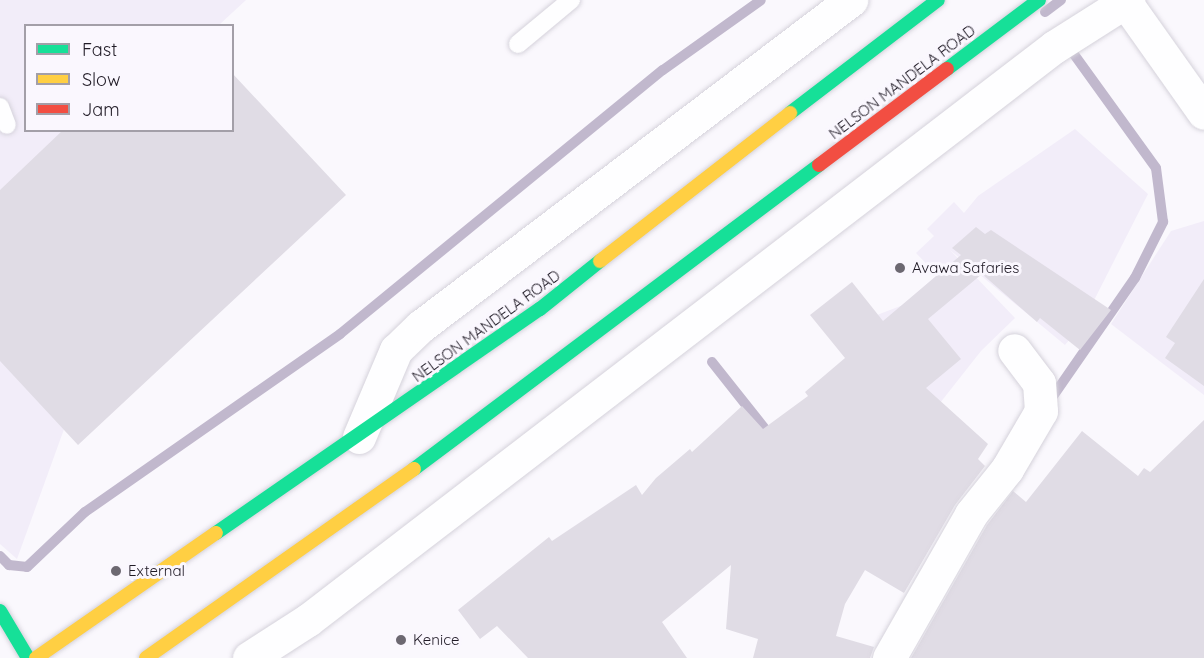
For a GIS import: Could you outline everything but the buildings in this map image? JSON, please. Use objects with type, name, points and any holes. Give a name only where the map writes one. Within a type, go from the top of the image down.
[{"type":"main road","name":"NELSON MANDELA ROAD","points":[[36,658],[359,437],[540,309],[727,160],[938,0]]},
{"type":"main road","name":"NELSON MANDELA ROAD","points":[[146,658],[446,446],[1039,0]]},
{"type":"main road","points":[[0,611],[28,658]]},
{"type":"street","points":[[359,437],[396,350],[421,326],[851,0]]},
{"type":"street","points":[[249,658],[308,620],[1054,47],[1126,1],[1204,112]]},
{"type":"street","points":[[889,658],[971,513],[1007,470],[1041,411],[1039,383],[1014,350]]},
{"type":"lane","points":[[518,44],[572,0]]},
{"type":"lane","points":[[0,107],[7,125]]},
{"type":"shaded area","points":[[0,0],[246,0],[220,24],[24,24],[24,132],[172,132],[17,559],[0,544]]},
{"type":"shaded area","points":[[1075,129],[1148,194],[1081,326],[1065,345],[950,250],[1015,318],[981,351],[940,403],[922,414],[864,320],[903,305],[937,275],[916,253],[934,236],[927,229],[954,202],[964,213],[978,196]]},
{"type":"shaded area","points":[[1204,221],[1204,395],[1111,324],[1171,231]]},
{"type":"waterway","points":[[0,556],[9,565],[27,567],[85,512],[340,334],[663,70],[761,0]]},
{"type":"waterway","points":[[1045,12],[1061,0]]},
{"type":"waterway","points":[[1049,402],[1135,278],[1163,222],[1156,168],[1066,43]]},
{"type":"waterway","points":[[712,362],[773,439]]},
{"type":"traffic: fast","points":[[790,113],[938,0]]},
{"type":"traffic: fast","points":[[947,69],[1039,0]]},
{"type":"traffic: fast","points":[[414,469],[819,165]]},
{"type":"traffic: fast","points":[[216,533],[540,309],[600,261]]},
{"type":"traffic: fast","points":[[0,611],[28,658]]},
{"type":"traffic: slow","points":[[600,261],[790,113]]},
{"type":"traffic: slow","points":[[146,658],[414,469]]},
{"type":"traffic: slow","points":[[36,658],[216,533]]},
{"type":"traffic: jam","points":[[819,165],[947,69]]},
{"type":"place","name":"Avawa Safaries","points":[[900,268]]},
{"type":"place","name":"External","points":[[116,571]]},
{"type":"place","name":"Kenice","points":[[401,640]]}]
